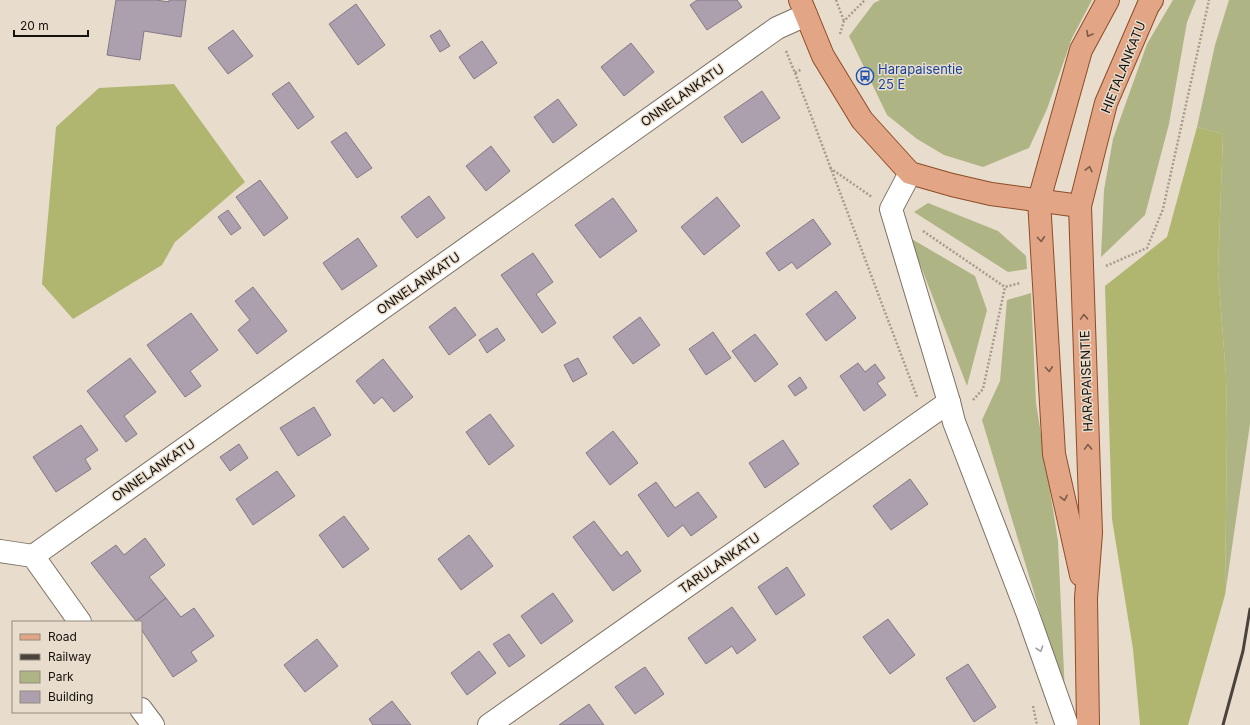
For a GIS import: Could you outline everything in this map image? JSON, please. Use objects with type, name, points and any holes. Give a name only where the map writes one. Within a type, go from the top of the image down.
[{"type":"main road","points":[[1039,200],[1081,50],[1108,0]]},
{"type":"main road","name":"HIETALANKATU","points":[[1080,206],[1106,103],[1148,6],[1152,0]]},
{"type":"main road","points":[[803,8],[823,56],[862,120],[910,172],[952,185],[991,194],[1080,206]]},
{"type":"main road","name":"HARAPAISENTIE","points":[[1039,200],[1054,454],[1086,598]]},
{"type":"main road","name":"HARAPAISENTIE","points":[[1080,206],[1091,533],[1086,598],[1088,725]]},
{"type":"street","name":"ONNELANKATU","points":[[33,556],[777,28],[803,8]]},
{"type":"street","points":[[910,172],[891,210],[951,412],[1027,612],[1066,725]]},
{"type":"street","name":"TARULANKATU","points":[[489,725],[951,412]]},
{"type":"street","points":[[0,551],[33,556],[79,621]]},
{"type":"street","points":[[142,710],[152,725]]},
{"type":"path","points":[[836,0],[844,20]]},
{"type":"path","points":[[1105,266],[1147,248],[1163,209],[1209,0]]},
{"type":"path","points":[[830,168],[891,210]]},
{"type":"path","points":[[922,231],[1005,287],[1026,282]]},
{"type":"path","points":[[951,412],[983,389],[1005,287]]},
{"type":"green space","points":[[880,0],[1092,0],[1072,38],[1047,109],[1029,148],[983,167],[944,155],[917,139],[887,115],[849,36],[874,3]]},
{"type":"green space","points":[[1173,0],[1196,0],[1187,22],[1169,124],[1145,215],[1101,257],[1104,190],[1113,139],[1147,44]]},
{"type":"green space","points":[[1229,0],[1250,0],[1250,424],[1225,595],[1227,432],[1226,376],[1218,271],[1223,134],[1197,127],[1215,45]]},
{"type":"green space","points":[[174,84],[245,182],[175,242],[162,265],[73,319],[42,284],[56,127],[99,88]]},
{"type":"green space","points":[[1197,127],[1223,134],[1218,271],[1226,376],[1227,432],[1225,595],[1188,725],[1140,725],[1133,649],[1112,519],[1105,286],[1167,237]]},
{"type":"green space","points":[[928,203],[998,231],[1026,256],[1027,269],[1008,272],[914,212]]},
{"type":"green space","points":[[910,238],[975,276],[987,310],[967,386]]},
{"type":"green space","points":[[1031,293],[1036,403],[1058,541],[1065,695],[982,420],[1000,381],[1007,300]]},
{"type":"building","points":[[116,0],[156,0],[169,2],[169,0],[186,0],[181,37],[144,31],[140,60],[107,55]]},
{"type":"building","points":[[697,0],[737,0],[742,7],[707,30],[690,5]]},
{"type":"building","points":[[356,4],[385,45],[358,65],[329,24]]},
{"type":"building","points":[[233,30],[253,56],[228,74],[208,48]]},
{"type":"building","points":[[440,30],[450,46],[440,52],[430,36]]},
{"type":"building","points":[[482,41],[497,63],[474,79],[459,57]]},
{"type":"building","points":[[631,43],[654,72],[624,96],[601,67]]},
{"type":"building","points":[[289,82],[314,117],[298,129],[272,94]]},
{"type":"building","points":[[762,91],[780,118],[742,143],[724,117]]},
{"type":"building","points":[[558,99],[577,125],[553,143],[534,117]]},
{"type":"building","points":[[346,132],[372,168],[357,178],[331,142]]},
{"type":"building","points":[[491,146],[510,171],[486,191],[466,166]]},
{"type":"building","points":[[260,180],[288,218],[264,236],[236,197]]},
{"type":"building","points":[[429,196],[445,218],[417,238],[401,217]]},
{"type":"building","points":[[717,197],[740,226],[704,255],[681,227]]},
{"type":"building","points":[[613,198],[637,231],[600,258],[575,225]]},
{"type":"building","points":[[228,210],[241,228],[231,235],[218,217]]},
{"type":"building","points":[[813,219],[831,244],[797,269],[792,262],[779,271],[766,253]]},
{"type":"building","points":[[358,238],[377,266],[342,290],[323,263]]},
{"type":"building","points":[[533,253],[553,282],[536,294],[556,323],[542,333],[501,275]]},
{"type":"building","points":[[253,287],[287,331],[257,354],[238,330],[250,320],[235,301]]},
{"type":"building","points":[[836,291],[856,318],[826,341],[806,314]]},
{"type":"building","points":[[455,307],[476,335],[449,355],[429,327]]},
{"type":"building","points":[[191,313],[218,350],[190,371],[201,386],[185,397],[147,345]]},
{"type":"building","points":[[640,317],[660,345],[633,364],[613,337]]},
{"type":"building","points":[[497,328],[505,340],[487,353],[479,340]]},
{"type":"building","points":[[713,332],[731,358],[706,375],[689,349]]},
{"type":"building","points":[[755,334],[778,364],[755,382],[732,351]]},
{"type":"building","points":[[130,358],[156,392],[124,416],[137,434],[126,442],[87,391]]},
{"type":"building","points":[[578,358],[587,374],[573,382],[564,365]]},
{"type":"building","points":[[383,359],[413,397],[394,412],[382,397],[374,404],[356,381]]},
{"type":"building","points":[[858,363],[865,372],[875,364],[885,378],[877,383],[886,395],[864,411],[840,376]]},
{"type":"building","points":[[800,377],[807,388],[795,396],[788,386]]},
{"type":"building","points":[[314,407],[331,435],[298,456],[280,428]]},
{"type":"building","points":[[490,414],[514,446],[489,465],[466,432]]},
{"type":"building","points":[[81,425],[98,450],[85,459],[91,469],[56,492],[33,457]]},
{"type":"building","points":[[613,431],[638,463],[610,485],[586,453]]},
{"type":"building","points":[[783,440],[799,464],[765,488],[749,463]]},
{"type":"building","points":[[239,444],[248,458],[230,471],[220,457]]},
{"type":"building","points":[[277,471],[295,496],[253,525],[236,499]]},
{"type":"building","points":[[910,479],[928,504],[891,530],[873,506]]},
{"type":"building","points":[[656,482],[675,508],[698,492],[717,517],[691,536],[683,525],[668,537],[638,495]]},
{"type":"building","points":[[344,516],[369,549],[343,568],[319,535]]},
{"type":"building","points":[[594,521],[621,556],[627,551],[641,571],[613,591],[573,537]]},
{"type":"building","points":[[469,535],[493,566],[461,590],[438,559]]},
{"type":"building","points":[[145,538],[165,565],[149,577],[166,598],[136,621],[91,563],[116,545],[124,555]]},
{"type":"building","points":[[787,567],[805,595],[776,615],[758,587]]},
{"type":"building","points":[[553,593],[573,621],[541,644],[521,616]]},
{"type":"building","points":[[166,598],[181,617],[194,608],[214,636],[191,652],[197,661],[173,677],[142,630],[142,621],[136,621]]},
{"type":"building","points":[[732,607],[756,640],[737,654],[732,646],[706,664],[688,638]]},
{"type":"building","points":[[888,619],[915,655],[890,674],[863,637]]},
{"type":"building","points":[[509,634],[525,656],[509,667],[493,644]]},
{"type":"building","points":[[317,639],[338,666],[305,692],[284,665]]},
{"type":"building","points":[[479,651],[496,673],[467,695],[451,673]]},
{"type":"building","points":[[968,664],[996,707],[974,722],[946,678]]},
{"type":"building","points":[[645,667],[664,694],[635,714],[615,687]]},
{"type":"building","points":[[392,701],[411,725],[373,725],[369,719]]},
{"type":"building","points":[[589,704],[604,725],[559,725]]},
{"type":"railway","points":[[1223,725],[1243,651],[1250,609]]},
{"type":"place","name":"Harapaisentie 25 E","points":[[865,76]]}]
